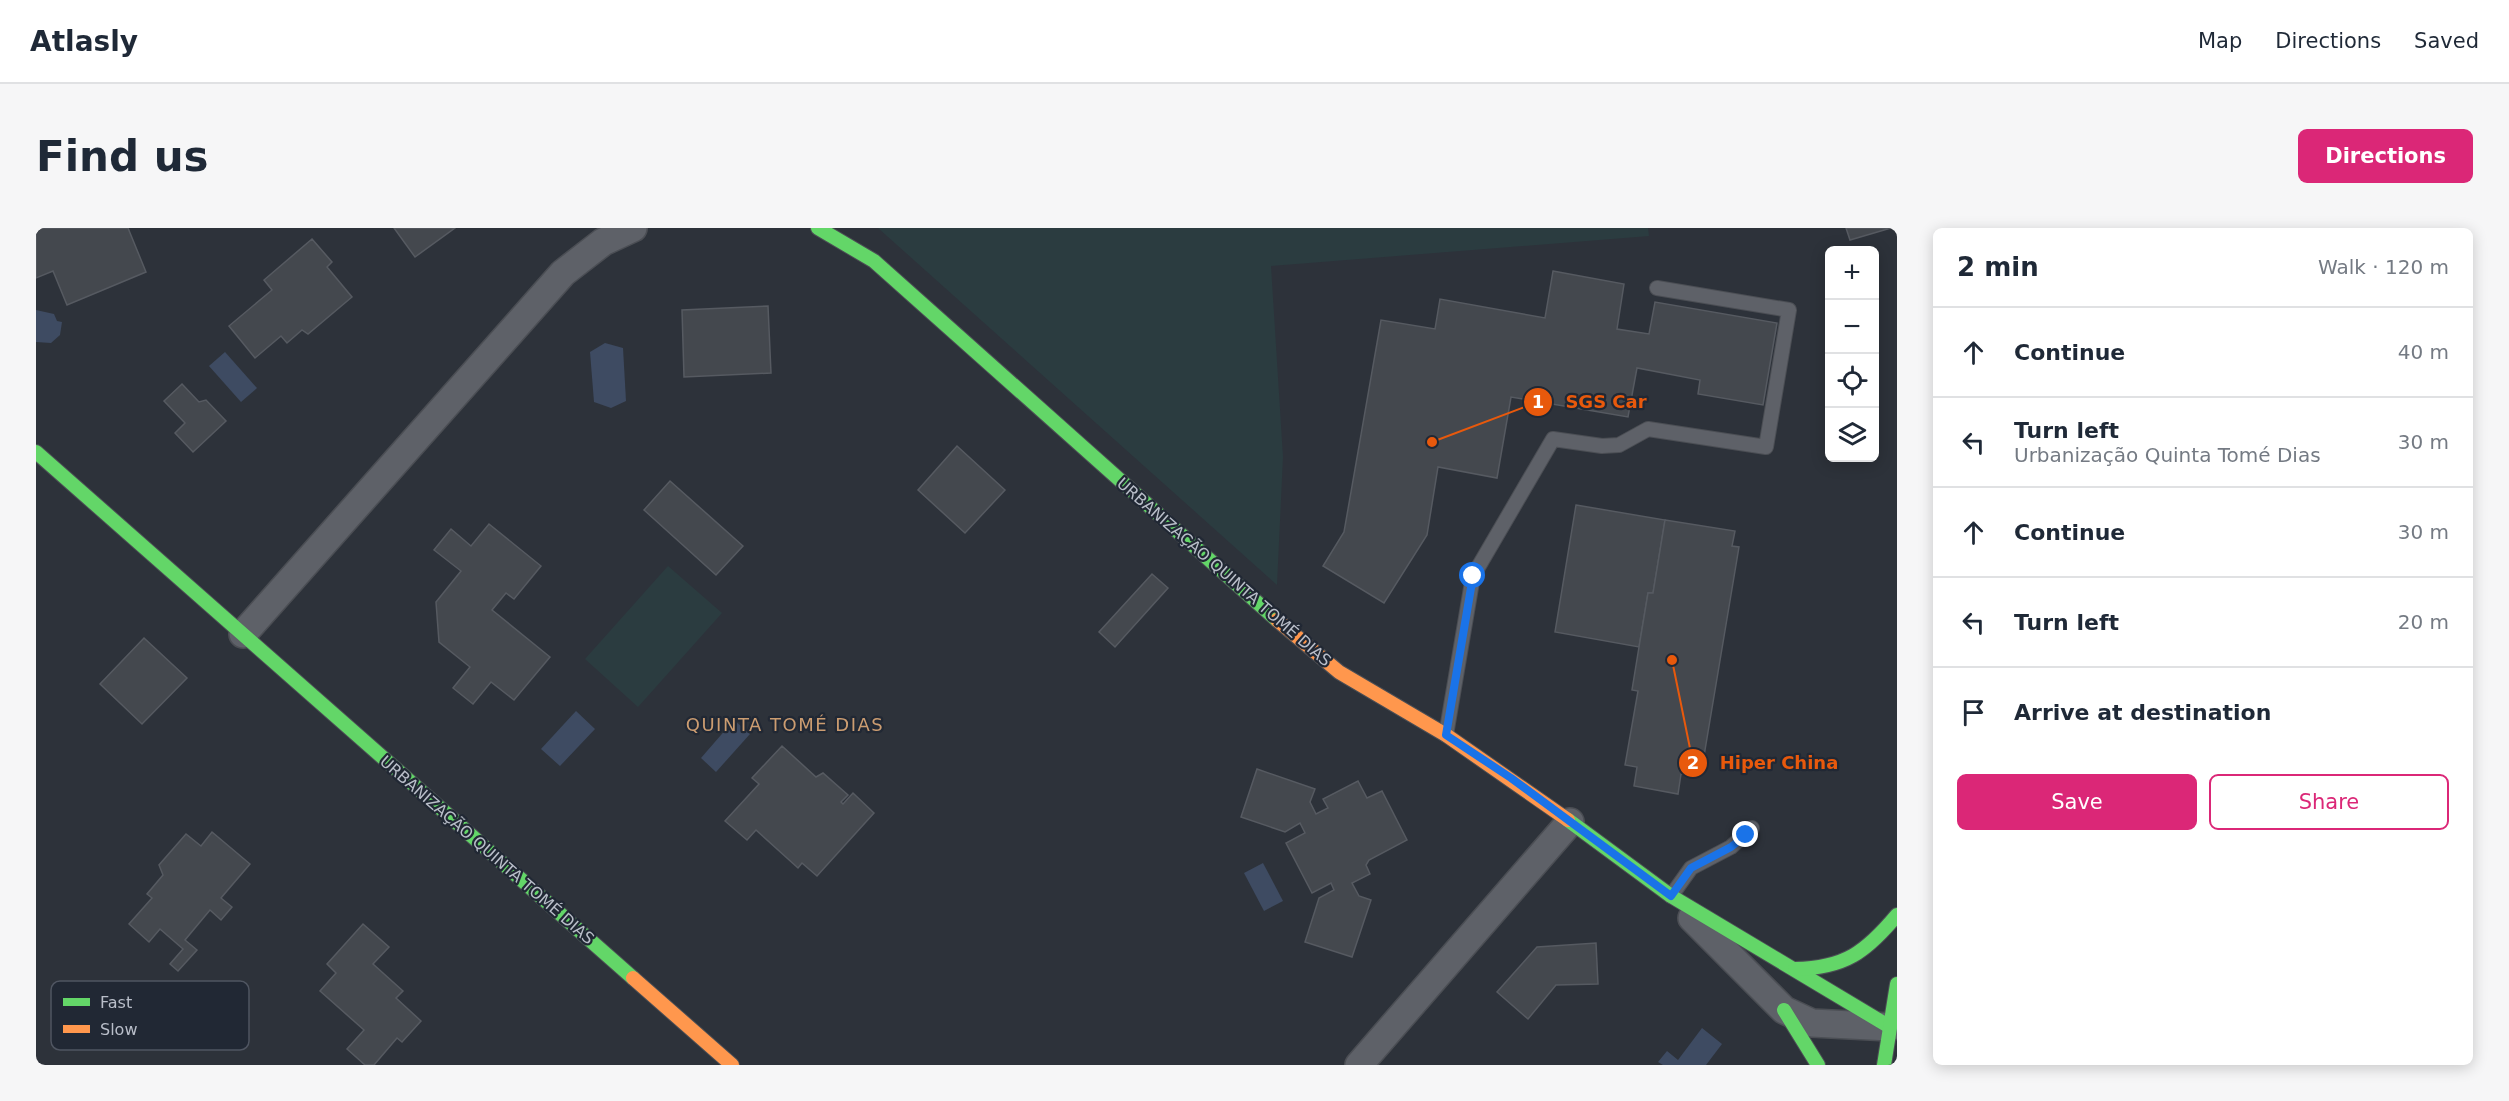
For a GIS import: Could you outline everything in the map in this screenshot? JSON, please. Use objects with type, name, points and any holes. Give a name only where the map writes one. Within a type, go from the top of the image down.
[{"type":"street","points":[[243,634],[563,273],[603,242],[633,228]]},
{"type":"street","name":"URBANIZAÇÃO QUINTA TOMÉ DIAS","points":[[818,228],[874,261],[1278,622],[1339,672],[1446,735],[1671,896],[1890,1028]]},
{"type":"street","name":"URBANIZAÇÃO QUINTA TOMÉ DIAS","points":[[36,452],[732,1065]]},
{"type":"street","points":[[1359,1065],[1570,822]]},
{"type":"street","points":[[1671,896],[1784,1010],[1818,1065]]},
{"type":"street","points":[[1795,969],[1819,970],[1838,966],[1859,955],[1875,942],[1897,915]]},
{"type":"street","points":[[1884,1065],[1897,984]]},
{"type":"street","points":[[1784,1010],[1812,1023],[1890,1028]]},
{"type":"lane","points":[[1446,735],[1473,576],[1553,439],[1602,446],[1619,445],[1648,429],[1766,447],[1789,310],[1657,288]]},
{"type":"lane","points":[[1671,896],[1691,868],[1731,847],[1752,828]]},
{"type":"shaded area","points":[[878,228],[1648,228],[1649,236],[1271,266],[1283,457],[1277,585]]},
{"type":"shaded area","points":[[668,566],[722,613],[638,707],[585,659]]},
{"type":"water","points":[[36,310],[54,314],[57,321],[62,322],[60,335],[51,343],[36,342]]},
{"type":"water","points":[[605,343],[623,348],[626,401],[611,408],[594,402],[590,352]]},
{"type":"water","points":[[225,352],[257,388],[241,402],[209,366]]},
{"type":"water","points":[[576,711],[595,729],[560,766],[541,749]]},
{"type":"water","points":[[734,720],[750,734],[716,772],[701,758]]},
{"type":"water","points":[[1263,863],[1283,901],[1264,911],[1244,873]]},
{"type":"water","points":[[1702,1028],[1722,1044],[1706,1065],[1663,1065],[1658,1062],[1667,1051],[1678,1060]]},
{"type":"building","points":[[36,228],[128,228],[146,272],[67,305],[53,271],[36,278]]},
{"type":"building","points":[[394,228],[455,228],[415,257]]},
{"type":"building","points":[[1846,228],[1891,228],[1850,240]]},
{"type":"building","points":[[312,239],[332,262],[327,267],[352,297],[308,334],[302,330],[287,343],[281,336],[255,358],[229,326],[272,290],[264,280]]},
{"type":"building","points":[[1553,271],[1624,284],[1617,329],[1649,334],[1655,302],[1777,323],[1763,405],[1698,394],[1700,380],[1637,368],[1628,417],[1511,397],[1497,478],[1438,467],[1427,535],[1384,603],[1323,566],[1344,532],[1381,320],[1435,329],[1440,299],[1545,318]]},
{"type":"building","points":[[768,306],[771,373],[684,377],[682,310]]},
{"type":"building","points":[[182,384],[199,402],[206,400],[226,421],[193,452],[175,433],[185,423],[164,401]]},
{"type":"building","points":[[957,446],[1005,490],[965,533],[918,490]]},
{"type":"building","points":[[670,481],[743,546],[716,575],[644,510]]},
{"type":"building","points":[[1576,505],[1665,520],[1653,593],[1648,593],[1639,647],[1555,632]]},
{"type":"building","points":[[1665,520],[1735,531],[1732,546],[1739,547],[1704,756],[1697,755],[1693,776],[1681,774],[1678,794],[1634,786],[1637,767],[1625,765],[1638,691],[1632,690],[1639,647],[1648,593],[1653,593]]},
{"type":"building","points":[[489,524],[541,566],[514,599],[506,593],[492,610],[550,657],[514,700],[491,682],[473,704],[453,688],[470,667],[439,642],[436,602],[461,571],[434,550],[451,529],[471,546]]},
{"type":"building","points":[[1152,574],[1168,588],[1115,647],[1099,632]]},
{"type":"building","points":[[144,638],[187,678],[142,724],[100,684]]},
{"type":"building","points":[[782,746],[816,777],[823,773],[848,795],[841,802],[843,804],[853,793],[874,813],[817,876],[802,863],[798,868],[756,830],[747,840],[725,821],[759,784],[752,778]]},
{"type":"building","points":[[1257,769],[1315,789],[1310,802],[1316,814],[1328,808],[1323,799],[1358,781],[1367,798],[1382,791],[1407,840],[1369,860],[1366,865],[1370,874],[1352,883],[1359,896],[1371,900],[1352,957],[1305,942],[1319,898],[1334,890],[1331,883],[1312,893],[1286,843],[1305,833],[1300,823],[1285,832],[1241,817]]},
{"type":"building","points":[[212,832],[250,864],[221,898],[232,907],[221,920],[210,910],[185,940],[197,950],[178,971],[170,964],[183,949],[160,929],[149,942],[129,924],[152,898],[147,894],[163,875],[159,865],[186,834],[201,846]]},
{"type":"building","points":[[363,924],[389,947],[373,964],[403,991],[396,998],[421,1021],[402,1042],[397,1038],[374,1065],[365,1065],[347,1049],[364,1030],[320,991],[336,973],[327,964]]},
{"type":"building","points":[[1596,943],[1598,984],[1556,985],[1528,1019],[1497,992],[1537,947]]},
{"type":"traffic: fast","points":[[818,228],[874,261],[1277,620]]},
{"type":"traffic: fast","points":[[36,452],[633,978]]},
{"type":"traffic: fast","points":[[1568,820],[1671,896],[1890,1027]]},
{"type":"traffic: fast","points":[[1795,969],[1828,965],[1853,956],[1875,939],[1897,915]]},
{"type":"traffic: fast","points":[[1884,1065],[1897,984]]},
{"type":"traffic: fast","points":[[1784,1010],[1818,1065]]},
{"type":"traffic: slow","points":[[1277,620],[1339,672],[1446,735],[1568,820]]},
{"type":"traffic: slow","points":[[633,978],[732,1065]]},
{"type":"place","name":"SGS Car","points":[[1432,442]]},
{"type":"place","name":"Hiper China","points":[[1672,660]]},
{"type":"district","name":"QUINTA TOMÉ DIAS","points":[[785,724]]},
{"type":"route","points":[[1473,576],[1446,735],[1511,778],[1671,896],[1691,868],[1731,847],[1746,835]]}]
